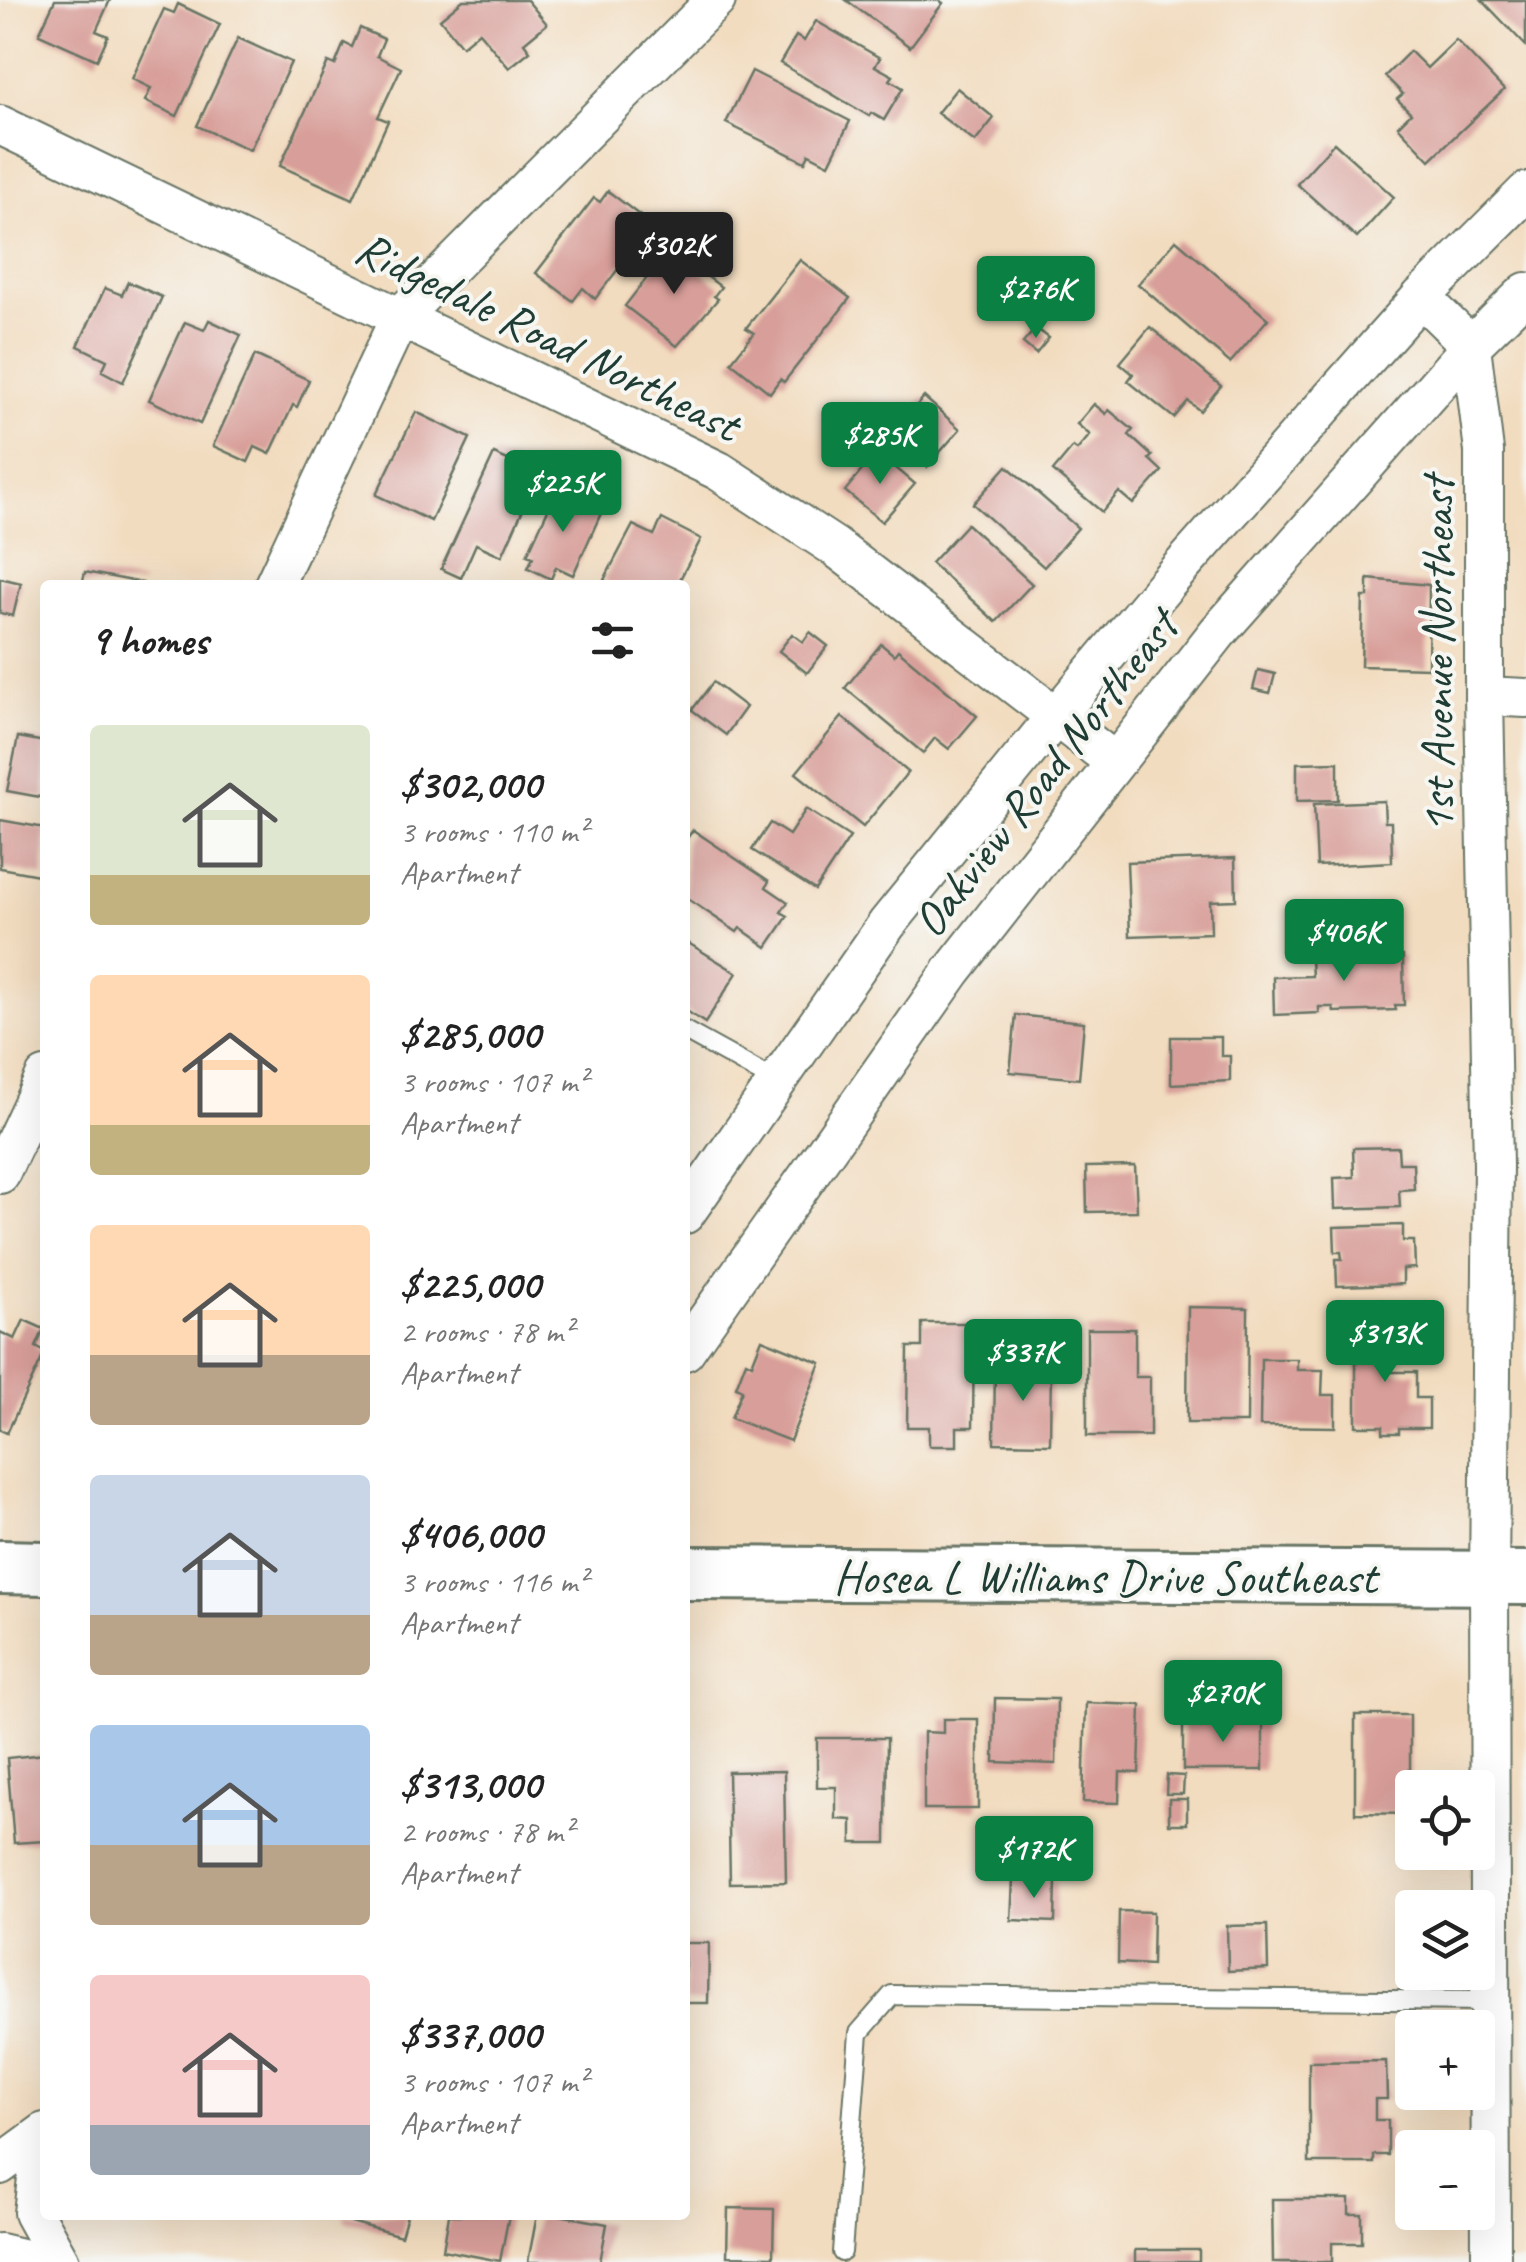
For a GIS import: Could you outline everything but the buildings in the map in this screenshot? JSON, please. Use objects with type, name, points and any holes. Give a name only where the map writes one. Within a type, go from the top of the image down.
[{"type":"street","points":[[276,580],[400,317],[716,0]]},
{"type":"street","name":"Ridgedale Road Northeast","points":[[0,125],[719,471],[836,547],[1115,762]]},
{"type":"street","name":"Oakview Road Northeast","points":[[690,1207],[887,924],[1056,716],[1167,583],[1421,297],[1526,192]]},
{"type":"street","name":"Oakview Road Northeast","points":[[690,1343],[952,972],[1218,632],[1471,346],[1526,292]]},
{"type":"street","points":[[1421,297],[1471,346]]},
{"type":"street","name":"1st Avenue Northeast","points":[[1471,346],[1484,451],[1484,696],[1493,1166],[1508,1578],[1490,2001],[1491,2262]]},
{"type":"street","points":[[1484,696],[1526,698]]},
{"type":"street","points":[[0,1174],[40,1088]]},
{"type":"street","points":[[0,1567],[40,1568]]},
{"type":"street","name":"Hosea L Williams Drive Southeast","points":[[690,1573],[1508,1578]]},
{"type":"street","points":[[0,2165],[40,2136]]},
{"type":"street","points":[[40,2160],[34,2213],[60,2262]]},
{"type":"street","points":[[0,2252],[38,2262]]},
{"type":"lane","points":[[690,1034],[777,1082]]},
{"type":"lane","points":[[842,2252],[860,2033],[892,1996],[1490,2001]]}]
